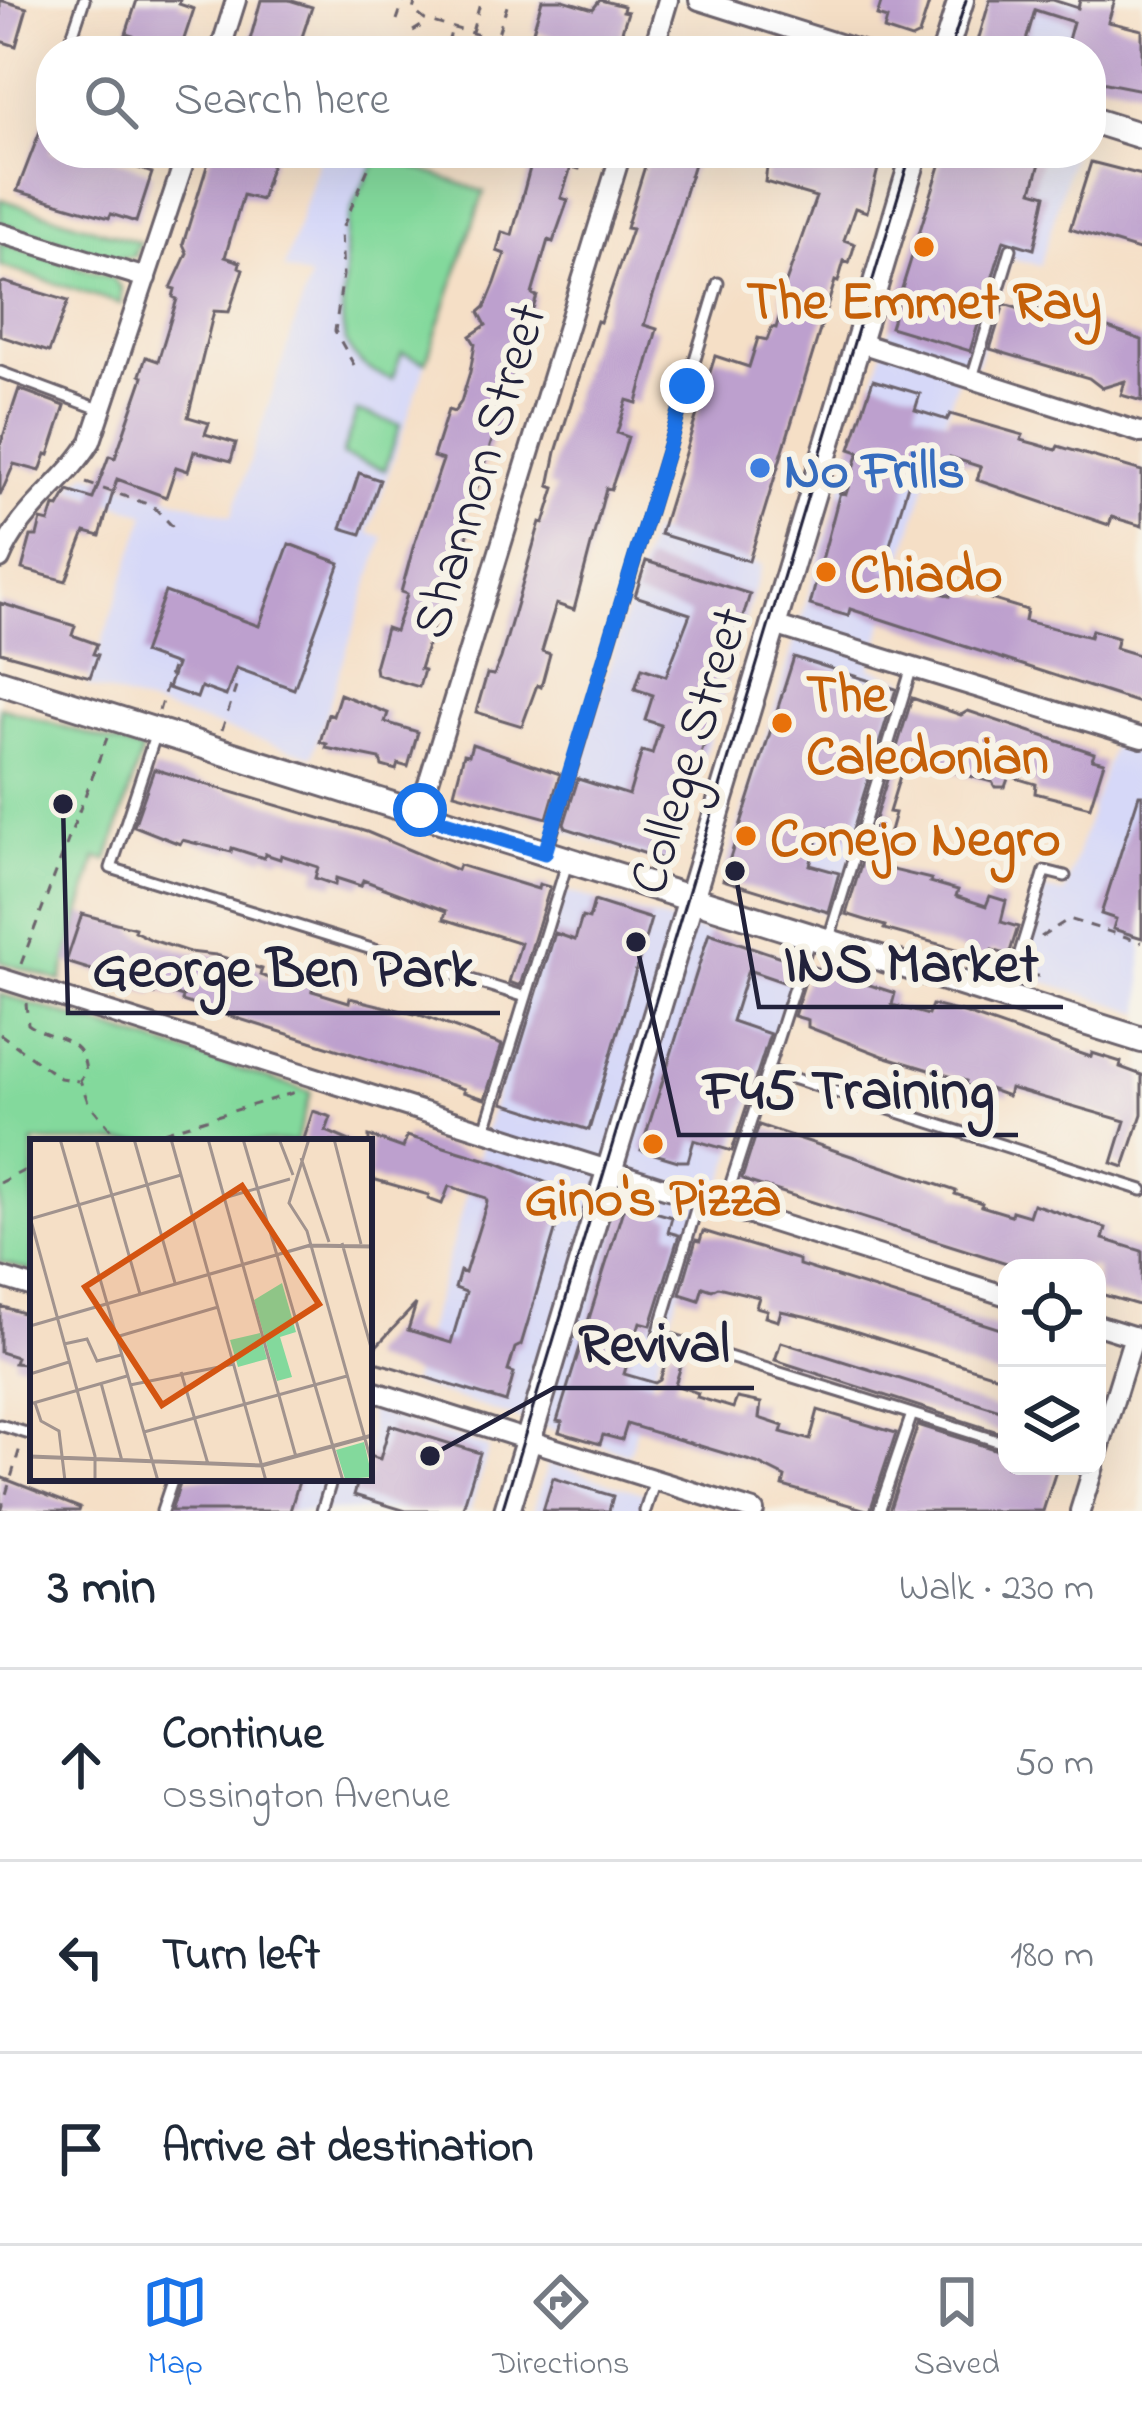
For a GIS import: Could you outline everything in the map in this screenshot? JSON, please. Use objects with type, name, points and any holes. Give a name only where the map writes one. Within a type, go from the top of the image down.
[{"type":"main road","points":[[950,36],[961,0]]},
{"type":"main road","points":[[1106,125],[1142,136]]},
{"type":"main road","name":"College Street","points":[[507,1511],[910,168]]},
{"type":"main road","points":[[0,682],[158,721],[419,814],[1142,1040]]},
{"type":"street","points":[[225,36],[236,0]]},
{"type":"street","points":[[657,36],[668,0]]},
{"type":"street","points":[[699,0],[813,36]]},
{"type":"street","points":[[0,559],[29,508],[83,454],[182,168]]},
{"type":"street","name":"Shannon Street","points":[[419,814],[616,168]]},
{"type":"street","points":[[0,232],[146,278]]},
{"type":"street","points":[[857,342],[1142,433]]},
{"type":"street","points":[[774,625],[1142,738]]},
{"type":"street","points":[[7,981],[998,1293]]},
{"type":"street","points":[[0,1277],[30,1286]]},
{"type":"street","points":[[1106,1327],[1138,1337],[1106,1423]]},
{"type":"street","points":[[372,1391],[754,1511]]},
{"type":"street","points":[[1080,1511],[1088,1475]]},
{"type":"lane","points":[[72,36],[84,0]]},
{"type":"lane","points":[[970,380],[1010,249]]},
{"type":"lane","points":[[484,1133],[526,997],[557,857],[718,283]]},
{"type":"lane","points":[[0,372],[102,410]]},
{"type":"lane","points":[[723,1205],[912,668]]},
{"type":"lane","points":[[158,721],[111,868],[526,997]]},
{"type":"lane","points":[[1006,998],[1045,871],[1065,876]]},
{"type":"lane","points":[[767,1070],[1142,1190]]},
{"type":"lane","points":[[703,1199],[658,1335],[998,1441]]},
{"type":"lane","points":[[879,1511],[912,1414]]},
{"type":"lane","points":[[0,1425],[29,1434]]},
{"type":"lane","points":[[645,1511],[655,1480]]},
{"type":"lane","points":[[162,1511],[170,1481]]},
{"type":"lane","points":[[322,1511],[331,1481]]},
{"type":"path","points":[[397,20],[404,0]]},
{"type":"path","points":[[416,0],[413,10],[430,21],[486,36]]},
{"type":"path","points":[[472,33],[482,0]]},
{"type":"path","points":[[497,36],[508,0]]},
{"type":"path","points":[[412,31],[430,21]]},
{"type":"path","points":[[450,36],[452,28]]},
{"type":"path","points":[[354,365],[335,331],[343,275],[340,231],[368,168]]},
{"type":"path","points":[[74,480],[152,506],[173,527]]},
{"type":"path","points":[[158,721],[172,667]]},
{"type":"path","points":[[222,730],[238,681]]},
{"type":"path","points":[[7,981],[107,738]]},
{"type":"path","points":[[1037,941],[1069,919],[1142,942]]},
{"type":"path","points":[[1028,976],[1039,976],[1031,964],[1034,952]]},
{"type":"path","points":[[27,999],[28,1024],[34,1030],[63,1036],[82,1055],[86,1072],[80,1080]]},
{"type":"path","points":[[0,1034],[60,1078],[80,1080]]},
{"type":"path","points":[[140,1139],[293,1094],[307,1077]]},
{"type":"path","points":[[80,1080],[88,1102],[119,1139]]},
{"type":"path","points":[[0,1184],[30,1168]]},
{"type":"path","points":[[1,1511],[29,1434]]},
{"type":"shaded area","points":[[989,0],[1115,0],[1104,36],[978,36]]},
{"type":"shaded area","points":[[316,168],[417,168],[484,192],[369,532],[384,537],[312,756],[87,686],[146,514],[68,488],[88,473],[232,516],[310,278],[284,269]]},
{"type":"shaded area","points":[[938,168],[1069,168],[1040,266],[1011,258],[977,365],[963,361],[870,668],[905,680],[834,917],[722,879]]},
{"type":"shaded area","points":[[651,531],[762,565],[673,860],[667,864],[560,830]]},
{"type":"shaded area","points":[[1113,744],[1142,754],[1142,1013],[1020,974],[1043,889],[1064,894]]},
{"type":"shaded area","points":[[557,888],[801,961],[720,1192],[703,1215],[629,1454],[411,1384]]},
{"type":"shaded area","points":[[372,1411],[489,1448],[470,1511],[167,1511],[177,1481],[372,1481]]},
{"type":"shaded area","points":[[548,1463],[646,1494],[641,1511],[533,1511]]},
{"type":"green space","points":[[373,168],[417,168],[484,192],[426,362],[402,353],[392,379],[359,361],[344,337],[345,243],[359,192]]},
{"type":"green space","points":[[0,199],[141,243],[136,256],[117,259],[0,223]]},
{"type":"green space","points":[[0,242],[112,278],[121,288],[121,304],[0,266]]},
{"type":"green space","points":[[357,411],[400,425],[385,470],[342,455]]},
{"type":"green space","points":[[0,707],[142,751],[108,860],[96,858],[61,981],[0,962]]},
{"type":"green space","points":[[0,994],[311,1092],[297,1139],[30,1139],[30,1271],[0,1262]]},
{"type":"building","points":[[0,0],[27,8],[16,46],[0,41]]},
{"type":"building","points":[[137,0],[180,0],[179,4],[194,9],[185,36],[126,34]]},
{"type":"building","points":[[261,0],[289,0],[312,7],[302,36],[251,36]]},
{"type":"building","points":[[542,0],[563,0],[593,9],[600,0],[624,6],[623,11],[628,12],[620,36],[550,36],[533,31]]},
{"type":"building","points":[[882,0],[930,0],[917,36],[884,30],[887,19],[877,16]]},
{"type":"building","points":[[990,0],[1053,0],[1078,8],[1080,0],[1115,0],[1108,22],[1142,30],[1142,90],[1106,83],[1106,36],[1069,36],[1073,22],[1035,10],[1027,36],[979,36]]},
{"type":"building","points":[[36,142],[36,168],[138,168],[152,173],[136,222],[17,191]]},
{"type":"building","points":[[1106,166],[1142,175],[1142,251],[1070,229],[1089,168]]},
{"type":"building","points":[[206,168],[271,168],[261,200],[243,195],[225,257],[240,262],[243,269],[229,312],[214,311],[188,417],[209,423],[205,434],[236,443],[231,461],[194,451],[188,471],[176,467],[166,497],[117,479],[100,536],[85,532],[66,581],[22,569],[41,520],[49,522],[54,506],[59,507],[68,491],[93,499],[109,456],[115,458],[146,357],[158,361],[177,299],[171,288],[187,253],[183,244]]},
{"type":"building","points":[[530,168],[571,168],[561,198],[568,200],[553,242],[548,240],[532,294],[537,296],[510,366],[516,368],[475,491],[471,489],[462,529],[469,531],[447,606],[440,604],[419,687],[376,674],[375,667],[386,628],[395,631],[404,605],[407,594],[401,592],[443,460],[433,457],[448,410],[454,412],[461,402],[470,372],[475,344],[470,336],[486,325],[479,312],[505,254],[497,251],[502,232],[512,235]]},
{"type":"building","points":[[644,168],[693,168],[644,325],[657,329],[637,403],[627,400],[617,433],[628,437],[624,451],[611,489],[606,488],[574,610],[556,604],[542,651],[550,654],[541,687],[537,685],[522,726],[476,712],[487,674],[494,675],[501,658],[540,522],[544,523],[555,488],[549,486],[556,452],[632,229],[626,228]]},
{"type":"building","points":[[767,168],[878,168],[867,212],[855,208],[844,240],[855,244],[849,263],[844,261],[835,281],[749,561],[660,534],[715,356],[749,367],[758,338],[767,340],[772,327],[776,328],[784,300],[780,299],[816,197],[765,182]]},
{"type":"building","points":[[939,168],[1039,168],[1032,191],[1046,195],[1034,249],[1004,240],[970,351],[890,327]]},
{"type":"building","points":[[0,284],[68,301],[49,352],[0,336]]},
{"type":"building","points":[[1004,304],[1030,312],[1031,308],[1039,311],[1041,304],[1142,340],[1142,401],[1121,395],[1125,381],[1102,388],[1089,378],[990,349]]},
{"type":"building","points":[[873,380],[920,394],[915,410],[947,420],[950,414],[1023,435],[1021,440],[1142,471],[1142,526],[1112,517],[1109,525],[977,480],[981,467],[921,454],[883,568],[950,596],[954,582],[976,588],[974,594],[1027,610],[1025,621],[1090,637],[1092,630],[1118,638],[1115,648],[1142,656],[1142,704],[850,609],[848,616],[810,605],[840,492],[846,494],[859,452],[850,449]]},
{"type":"building","points":[[19,389],[65,406],[40,471],[14,464],[0,496],[0,446]]},
{"type":"building","points":[[359,473],[380,480],[361,534],[341,528]]},
{"type":"building","points":[[289,544],[340,563],[294,689],[236,668],[226,696],[201,687],[197,698],[168,688],[176,665],[143,653],[165,592],[259,626]]},
{"type":"building","points":[[646,561],[750,594],[668,861],[564,824],[578,779],[629,795],[642,751],[652,754],[661,725],[645,720],[653,695],[635,689],[642,668],[666,676],[690,614],[635,596]]},
{"type":"building","points":[[0,603],[75,626],[72,635],[97,644],[90,677],[0,652]]},
{"type":"building","points":[[794,657],[896,689],[851,836],[822,827],[810,865],[839,873],[828,912],[723,880]]},
{"type":"building","points":[[340,694],[388,713],[385,722],[418,732],[408,767],[398,764],[396,770],[382,766],[380,759],[326,748],[320,742]]},
{"type":"building","points":[[912,698],[961,715],[968,711],[1094,753],[1092,759],[1104,762],[1090,807],[1035,793],[1036,784],[1009,776],[1005,787],[995,787],[907,753],[889,812],[895,813],[880,867],[931,879],[958,890],[956,896],[986,906],[990,896],[1006,901],[1001,922],[1018,927],[1009,955],[992,950],[989,958],[846,914]]},
{"type":"building","points":[[472,744],[560,774],[547,818],[454,793],[464,754],[469,755]]},
{"type":"building","points":[[154,769],[367,832],[457,870],[459,865],[538,889],[539,884],[550,887],[520,986],[509,982],[521,943],[444,919],[446,911],[363,880],[361,886],[336,878],[335,885],[315,878],[318,867],[281,855],[280,859],[265,854],[264,858],[232,848],[231,852],[182,840],[180,844],[134,826]]},
{"type":"building","points":[[1139,795],[1142,938],[1113,929],[1116,919],[1101,914]]},
{"type":"building","points":[[594,901],[651,919],[589,1130],[503,1103],[555,933],[575,940],[582,917],[589,919]]},
{"type":"building","points":[[82,914],[135,928],[152,940],[189,952],[262,969],[260,975],[288,985],[290,979],[300,979],[314,984],[312,991],[423,1016],[502,1045],[485,1099],[66,962]]},
{"type":"building","points":[[709,933],[793,961],[786,983],[748,970],[732,1021],[770,1034],[732,1151],[694,1140],[688,1161],[678,1161],[641,1150]]},
{"type":"building","points":[[810,966],[895,993],[892,1005],[928,1015],[932,1005],[961,1012],[1091,1057],[1092,1053],[1121,1062],[1120,1067],[1142,1075],[1142,1114],[1124,1167],[1112,1163],[1125,1121],[1010,1088],[1008,1096],[985,1091],[808,1027],[808,1020],[794,1016]]},
{"type":"building","points":[[313,1111],[331,1117],[326,1131],[345,1139],[304,1139]]},
{"type":"building","points":[[759,1125],[956,1191],[981,1206],[1011,1215],[1012,1211],[1029,1216],[1033,1204],[1106,1228],[1103,1239],[1142,1251],[1142,1306],[1106,1296],[1106,1259],[998,1260],[742,1178]]},
{"type":"building","points":[[407,1136],[497,1163],[567,1191],[521,1345],[515,1348],[508,1371],[514,1373],[506,1402],[372,1361],[372,1351],[416,1304],[408,1330],[451,1343],[466,1292],[455,1288],[460,1271],[465,1273],[487,1202],[449,1186],[442,1204],[428,1199],[429,1195],[372,1179],[369,1139],[403,1148]]},
{"type":"building","points":[[625,1203],[672,1217],[668,1232],[679,1235],[651,1325],[640,1322],[624,1374],[655,1383],[670,1348],[685,1353],[675,1385],[733,1408],[737,1398],[761,1403],[759,1418],[783,1426],[781,1432],[810,1440],[818,1410],[896,1433],[870,1511],[783,1486],[785,1477],[757,1463],[627,1424],[622,1440],[603,1435],[600,1444],[559,1432],[562,1422],[557,1421]]},
{"type":"building","points":[[703,1231],[998,1328],[998,1376],[813,1318],[781,1311],[778,1321],[765,1317],[767,1310],[756,1307],[759,1297],[718,1287],[703,1287],[699,1300],[680,1294],[696,1240],[700,1241]]},
{"type":"building","points":[[0,1306],[30,1315],[30,1365],[14,1363],[16,1357],[0,1352]]},
{"type":"building","points":[[781,1342],[998,1409],[998,1432],[775,1360]]},
{"type":"building","points":[[390,1425],[480,1453],[462,1511],[406,1511],[354,1495],[358,1481],[372,1481],[372,1457],[380,1459]]},
{"type":"building","points":[[918,1425],[998,1450],[998,1475],[1055,1475],[1043,1511],[889,1511]]},
{"type":"building","points":[[0,1477],[80,1508],[79,1511],[0,1511]]},
{"type":"building","points":[[553,1478],[613,1496],[609,1511],[543,1511]]},
{"type":"building","points":[[181,1481],[299,1481],[290,1511],[171,1511]]},
{"type":"tram line","points":[[955,36],[966,0]]},
{"type":"tram line","points":[[502,1511],[906,168]]},
{"type":"place","name":"The Emmet Ray","points":[[924,247]]},
{"type":"place","name":"No Frills","points":[[760,468]]},
{"type":"place","name":"Chiado","points":[[826,572]]},
{"type":"place","name":"The Caledonian","points":[[782,723]]},
{"type":"place","name":"George Ben Park","points":[[63,804]]},
{"type":"place","name":"Conejo Negro","points":[[746,836]]},
{"type":"place","name":"INS Market","points":[[735,871]]},
{"type":"place","name":"F45 Training","points":[[636,942]]},
{"type":"place","name":"Gino's Pizza","points":[[653,1144]]},
{"type":"place","name":"Revival","points":[[430,1456]]},
{"type":"route","points":[[420,810],[419,814],[545,853],[687,386]]}]
